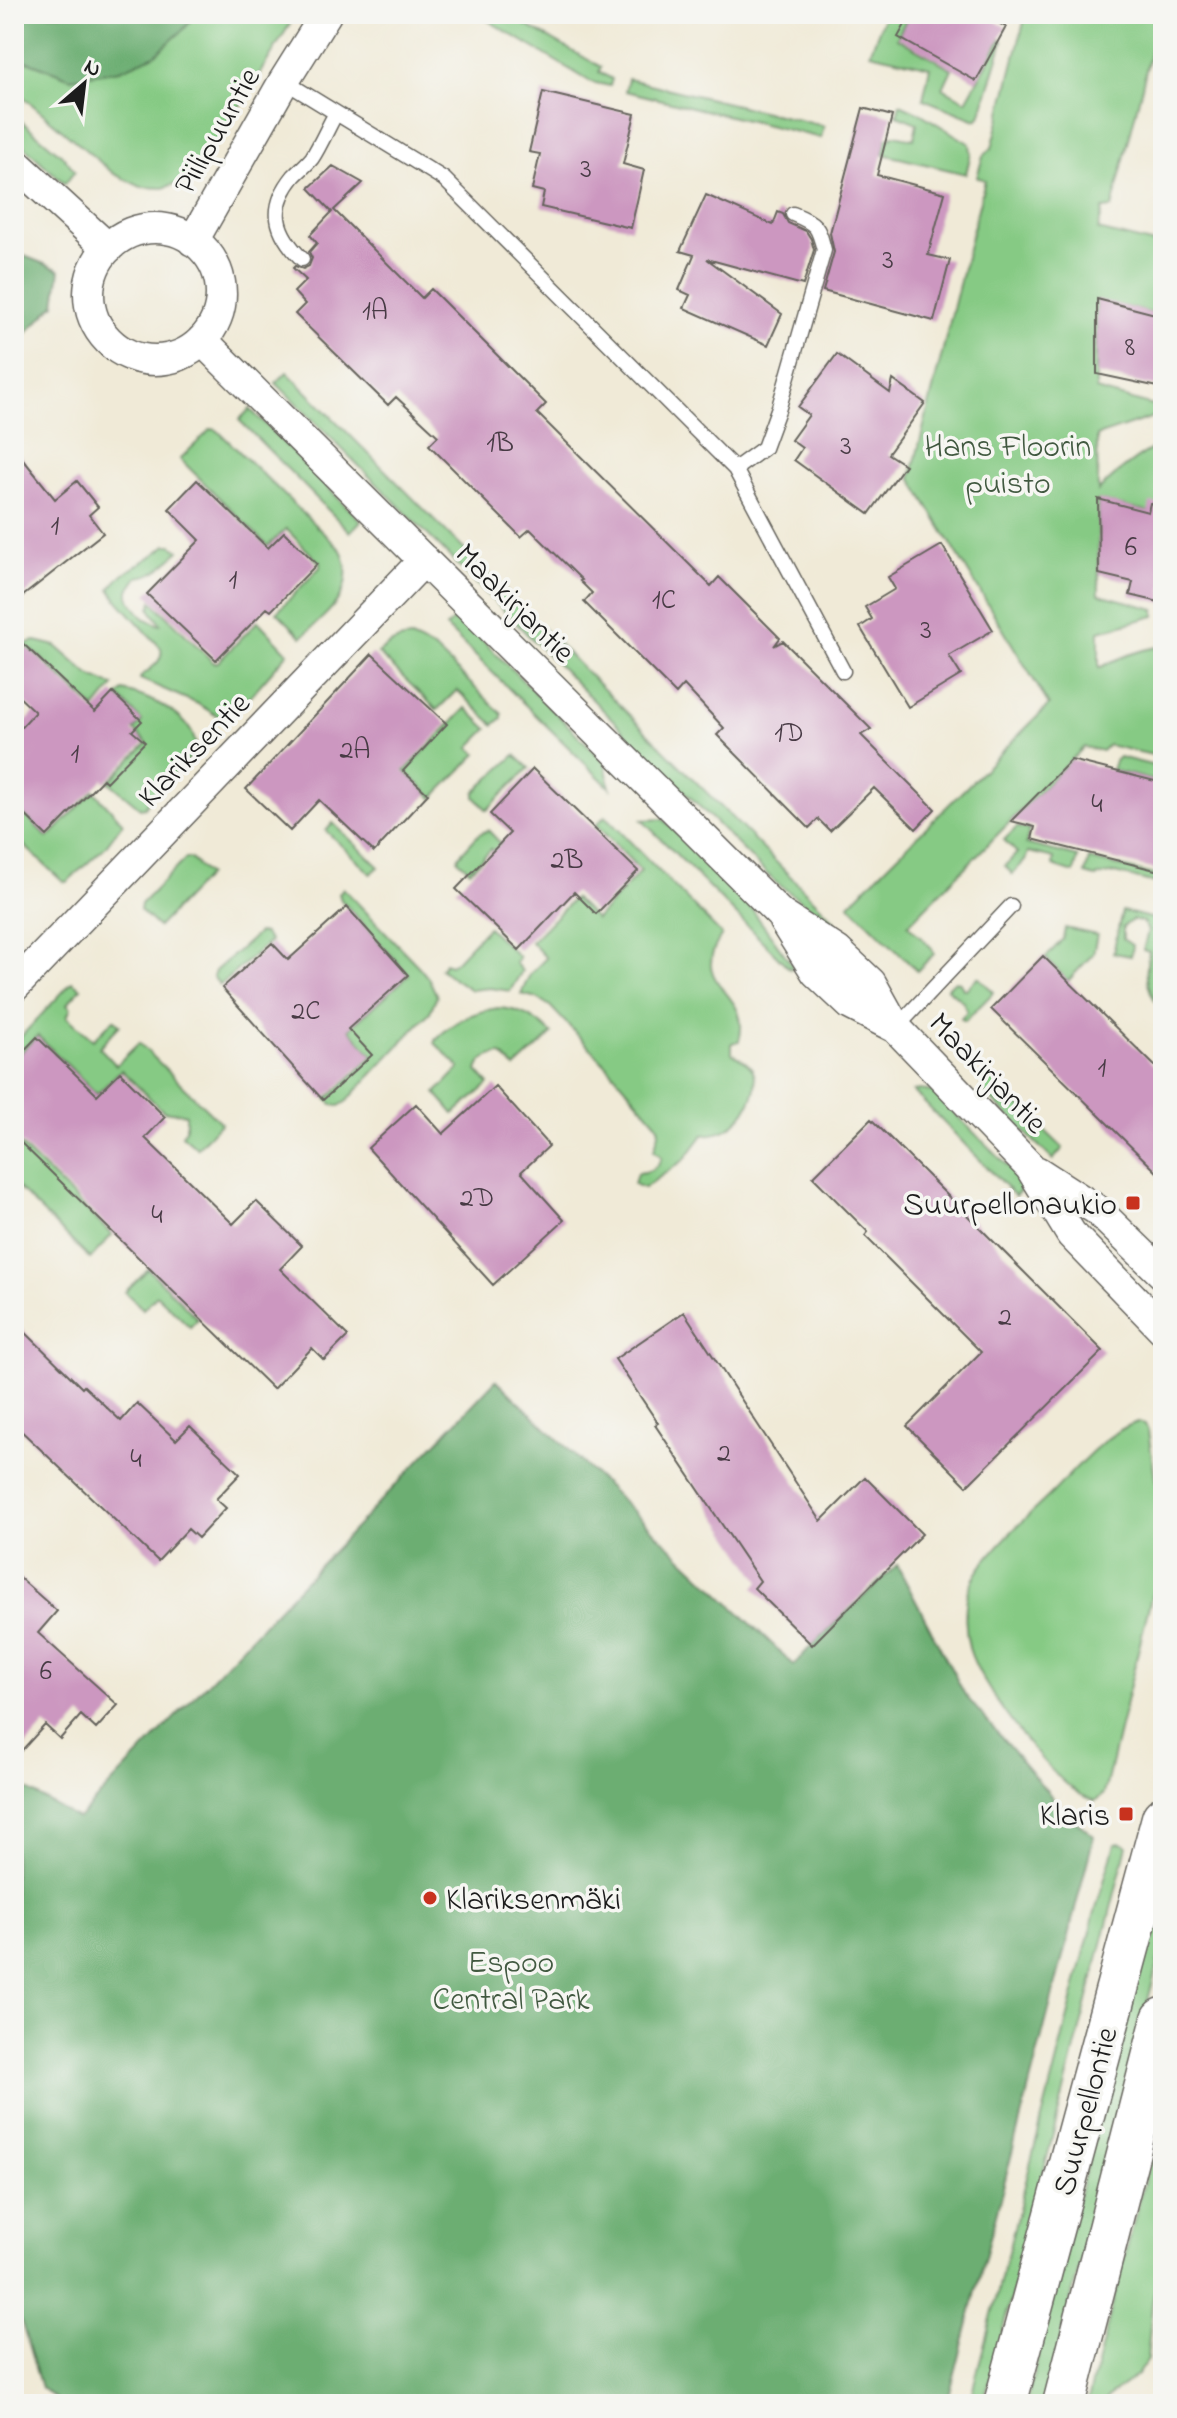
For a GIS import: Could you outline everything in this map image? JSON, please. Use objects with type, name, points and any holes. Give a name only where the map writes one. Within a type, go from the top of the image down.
[{"type":"main road","name":"Suurpellontie","points":[[1005,2404],[1163,1818]]},
{"type":"main road","name":"Suurpellontie","points":[[1064,2404],[1163,2019]]},
{"type":"street","name":"Piilipuuntie","points":[[193,241],[326,14]]},
{"type":"street","points":[[14,162],[108,248]]},
{"type":"street","points":[[151,228],[175,231],[193,241],[207,253],[216,268],[221,296],[216,321],[202,340],[184,353],[169,358],[153,360],[118,348],[98,327],[89,295],[94,270],[108,248],[120,238],[151,228]]},
{"type":"street","name":"Maakirjantie","points":[[202,340],[780,914],[816,972],[851,1005],[896,1028],[1030,1167],[1071,1234],[1163,1329]]},
{"type":"street","name":"Klariksentie","points":[[14,987],[424,560]]},
{"type":"street","name":"Maakirjantie","points":[[1030,1167],[1097,1210],[1163,1274]]},
{"type":"lane","points":[[284,81],[444,179],[735,469],[843,671]]},
{"type":"lane","points":[[302,259],[280,231],[278,204],[284,189],[311,159],[336,113]]},
{"type":"lane","points":[[735,469],[764,448],[779,407],[824,250],[814,223],[793,214]]},
{"type":"lane","points":[[896,1028],[1011,906]]},
{"type":"green space","points":[[14,14],[197,14],[155,55],[120,70],[71,78],[14,56]]},
{"type":"green space","points":[[197,14],[296,14],[203,162],[181,182],[163,188],[141,187],[114,174],[14,89],[14,56],[71,78],[183,30]]},
{"type":"green space","points":[[477,14],[506,14],[601,67],[599,72],[612,79],[610,86],[591,82]]},
{"type":"green space","points":[[885,14],[909,14],[897,38],[952,69],[943,88],[966,101],[1001,39],[1003,41],[980,117],[976,120],[923,99],[930,67],[870,53]]},
{"type":"green space","name":"Hans Floorin puisto","points":[[1026,14],[1160,14],[1112,208],[1103,209],[1098,230],[1163,246],[1163,316],[1097,300],[1096,390],[1157,407],[1156,416],[1097,436],[1098,491],[1120,471],[1160,445],[1163,516],[1098,500],[1099,594],[1155,609],[1155,616],[1099,631],[1099,668],[1127,655],[1157,647],[1157,756],[1108,745],[1102,751],[1084,747],[908,925],[932,948],[934,954],[917,971],[849,904],[1049,705],[911,478],[985,180],[977,177],[983,156],[992,148]]},
{"type":"green space","points":[[628,79],[824,126],[821,138],[625,91]]},
{"type":"green space","points":[[900,104],[970,144],[966,174],[883,154],[886,138],[894,135],[914,139],[917,123],[897,115]]},
{"type":"green space","points":[[14,115],[64,157],[75,171],[65,184],[14,137]]},
{"type":"green space","points":[[14,252],[60,270],[55,304],[14,346]]},
{"type":"green space","points":[[287,372],[834,920],[834,925],[774,881],[276,383]]},
{"type":"green space","points":[[250,409],[361,521],[350,532],[239,420]]},
{"type":"green space","points":[[211,429],[217,430],[341,550],[346,564],[344,589],[331,609],[302,637],[277,612],[320,567],[320,563],[286,529],[268,546],[180,459]]},
{"type":"green space","points":[[166,545],[172,545],[179,551],[156,571],[138,577],[129,590],[129,599],[144,618],[161,624],[150,609],[152,601],[214,663],[258,621],[288,653],[253,693],[222,719],[198,704],[140,679],[159,661],[161,648],[110,589],[123,575]]},
{"type":"green space","points":[[458,616],[605,762],[610,788],[446,627]]},
{"type":"green space","points":[[411,638],[435,649],[502,714],[502,718],[494,725],[457,690],[437,710],[378,653],[393,642]]},
{"type":"green space","points":[[36,641],[56,646],[89,675],[114,686],[95,709],[33,651],[14,670],[22,647]]},
{"type":"green space","points":[[123,691],[151,700],[179,717],[191,731],[198,750],[154,793],[145,807],[140,808],[109,782],[147,743],[134,730],[142,721],[118,696]]},
{"type":"green space","points":[[466,708],[488,729],[470,747],[477,754],[433,798],[405,771]]},
{"type":"green space","points":[[515,755],[529,768],[487,810],[475,797],[475,792]]},
{"type":"green space","points":[[1119,757],[1163,768],[1163,783],[1112,770]]},
{"type":"green space","points":[[94,791],[123,823],[105,847],[67,882],[62,881],[14,836],[14,804],[48,838]]},
{"type":"green space","points":[[605,816],[722,935],[713,953],[711,967],[737,1010],[741,1024],[739,1041],[732,1043],[732,1053],[748,1064],[755,1077],[750,1103],[740,1118],[724,1131],[703,1135],[684,1160],[644,1188],[634,1184],[637,1173],[652,1169],[662,1157],[654,1150],[658,1125],[550,1006],[537,998],[521,994],[530,974],[546,958],[531,942],[574,898],[596,919],[641,871],[596,825]]},
{"type":"green space","points":[[663,819],[750,907],[793,966],[790,969],[642,820]]},
{"type":"green space","points":[[333,823],[379,867],[371,874],[326,831]]},
{"type":"green space","points":[[1017,827],[1029,830],[1026,844],[1078,857],[1074,873],[1053,866],[1054,858],[1028,852],[1025,861],[1012,874],[1005,866],[1017,853],[1004,840]]},
{"type":"green space","points":[[488,830],[507,850],[499,857],[491,849],[470,871],[458,860],[459,856],[479,834]]},
{"type":"green space","points":[[186,858],[190,858],[208,875],[158,927],[140,910],[141,904]]},
{"type":"green space","points":[[1089,859],[1163,877],[1163,885],[1115,873],[1095,877],[1085,874]]},
{"type":"green space","points":[[343,888],[420,968],[437,996],[430,1012],[339,1106],[327,1099],[373,1056],[349,1029],[409,975],[341,900],[339,894]]},
{"type":"green space","points":[[1122,911],[1163,921],[1163,1012],[1148,984],[1149,952],[1143,950],[1148,931],[1143,922],[1132,920],[1123,927],[1123,939],[1133,946],[1131,956],[1113,953]]},
{"type":"green space","points":[[488,927],[519,957],[515,963],[522,971],[510,991],[490,988],[471,990],[440,969],[445,963],[450,965],[455,962]]},
{"type":"green space","points":[[1065,928],[1097,935],[1093,954],[1068,981],[1045,958],[1063,939]]},
{"type":"green space","points":[[258,933],[264,934],[270,941],[220,985],[213,977],[215,971]]},
{"type":"green space","points":[[978,977],[994,992],[965,1021],[961,1019],[967,1011],[963,1002],[947,988],[955,981],[966,989]]},
{"type":"green space","points":[[72,982],[81,988],[67,1004],[71,1008],[67,1017],[93,1040],[114,1019],[120,1025],[99,1047],[116,1065],[139,1043],[221,1123],[197,1148],[182,1135],[186,1129],[186,1114],[163,1111],[121,1070],[97,1094],[38,1036],[14,1059],[14,1044]]},
{"type":"green space","points":[[498,1008],[527,1015],[552,1034],[515,1068],[501,1054],[483,1061],[477,1071],[489,1084],[454,1114],[436,1093],[460,1068],[435,1040],[464,1018]]},
{"type":"green space","points":[[986,1073],[1063,1148],[1053,1160],[981,1089]]},
{"type":"green space","points":[[913,1091],[933,1092],[1021,1179],[1025,1186],[1015,1196]]},
{"type":"green space","points":[[14,1139],[112,1235],[90,1259],[14,1184]]},
{"type":"green space","points":[[148,1269],[198,1319],[190,1327],[157,1295],[143,1309],[125,1292]]},
{"type":"green space","name":"Espoo Central Park","points":[[496,1380],[794,1665],[897,1565],[965,1695],[1063,1810],[1094,1836],[947,2404],[63,2404],[41,2388],[14,2297],[14,1782],[78,1819]]},
{"type":"green space","points":[[1138,1422],[1145,1424],[1148,1431],[1155,1478],[1163,1499],[1163,1564],[1151,1597],[1104,1794],[1095,1801],[1078,1793],[1048,1766],[986,1684],[969,1648],[966,1606],[973,1580],[1005,1539],[1093,1451],[1115,1433]]},
{"type":"green space","points":[[1115,1844],[1127,1846],[989,2384],[981,2404],[969,2404],[1094,1915]]},
{"type":"green space","points":[[1163,1868],[1163,1942],[1044,2404],[1026,2404]]},
{"type":"green space","points":[[1163,2108],[1163,2246],[1152,2304],[1147,2360],[1137,2375],[1103,2404],[1087,2404]]},
{"type":"building","points":[[911,14],[982,14],[1006,27],[976,81],[898,37]]},
{"type":"building","points":[[543,92],[635,114],[623,164],[644,170],[631,228],[541,207],[544,192],[532,189],[540,154],[529,152]]},
{"type":"building","points":[[863,108],[892,116],[877,175],[945,193],[928,255],[950,260],[934,321],[823,291],[834,252],[830,233]]},
{"type":"building","points":[[333,166],[363,183],[334,210],[422,298],[431,289],[546,404],[537,413],[711,586],[719,577],[780,638],[774,646],[783,641],[871,729],[861,735],[935,809],[916,829],[874,788],[830,831],[818,819],[809,828],[717,735],[724,728],[684,685],[676,694],[584,602],[592,593],[582,580],[530,529],[521,537],[429,445],[438,436],[396,397],[388,405],[295,314],[305,304],[294,292],[306,280],[293,268],[309,266],[312,258],[309,252],[317,243],[310,235],[332,212],[309,188]]},
{"type":"building","points":[[706,195],[773,225],[778,212],[783,214],[788,223],[806,231],[811,239],[814,250],[803,285],[707,259],[782,314],[768,345],[684,308],[690,295],[679,290],[694,255],[680,251]]},
{"type":"building","points":[[1097,299],[1163,316],[1163,388],[1097,374]]},
{"type":"building","points":[[837,354],[890,393],[893,380],[925,403],[888,454],[905,465],[869,514],[794,460],[802,448],[791,440],[809,415],[798,407]]},
{"type":"building","points":[[14,448],[55,499],[77,481],[98,507],[89,515],[103,533],[14,603]]},
{"type":"building","points":[[197,480],[268,548],[284,532],[317,564],[271,611],[267,608],[216,660],[147,594],[200,540],[169,509]]},
{"type":"building","points":[[1098,499],[1148,512],[1150,503],[1163,504],[1163,603],[1130,595],[1133,582],[1099,574]]},
{"type":"building","points":[[942,545],[993,630],[949,656],[961,675],[908,707],[860,627],[872,619],[865,607],[895,589],[888,577]]},
{"type":"building","points":[[14,635],[95,712],[113,693],[142,721],[132,731],[145,742],[47,836],[14,804],[14,735],[35,712],[14,692]]},
{"type":"building","points":[[372,654],[447,724],[403,771],[428,794],[374,852],[319,800],[290,831],[246,789]]},
{"type":"building","points":[[1071,760],[1163,783],[1163,872],[1032,839],[1035,827],[1011,821]]},
{"type":"building","points":[[533,769],[638,871],[596,914],[574,892],[519,950],[456,889],[510,833],[490,814]]},
{"type":"building","points":[[347,907],[408,975],[348,1029],[372,1055],[323,1100],[222,988],[272,943],[288,960]]},
{"type":"building","points":[[1043,956],[1163,1074],[1163,1178],[991,1009]]},
{"type":"building","points":[[37,1037],[97,1095],[120,1072],[165,1117],[145,1138],[233,1224],[256,1201],[302,1246],[280,1269],[348,1336],[324,1360],[312,1348],[273,1389],[14,1136],[14,1061]]},
{"type":"building","points":[[495,1086],[549,1146],[521,1172],[564,1220],[493,1285],[368,1148],[416,1104],[443,1134]]},
{"type":"building","points":[[871,1119],[1103,1351],[967,1486],[907,1426],[981,1352],[865,1236],[868,1232],[813,1177]]},
{"type":"building","points":[[684,1312],[821,1521],[865,1477],[922,1534],[812,1645],[754,1588],[760,1581],[655,1425],[658,1423],[615,1359]]},
{"type":"building","points":[[14,1321],[82,1388],[84,1386],[121,1421],[137,1403],[176,1440],[190,1426],[240,1474],[216,1499],[226,1508],[198,1538],[188,1529],[158,1561],[14,1424]]},
{"type":"building","points":[[14,1573],[57,1611],[38,1633],[118,1705],[96,1729],[81,1715],[60,1739],[45,1725],[14,1759]]},
{"type":"place","name":"Suurpellonaukio","points":[[1133,1203]]},
{"type":"place","name":"Klaris","points":[[1126,1814]]},
{"type":"place","name":"Klariksenmäki","points":[[430,1898]]}]
